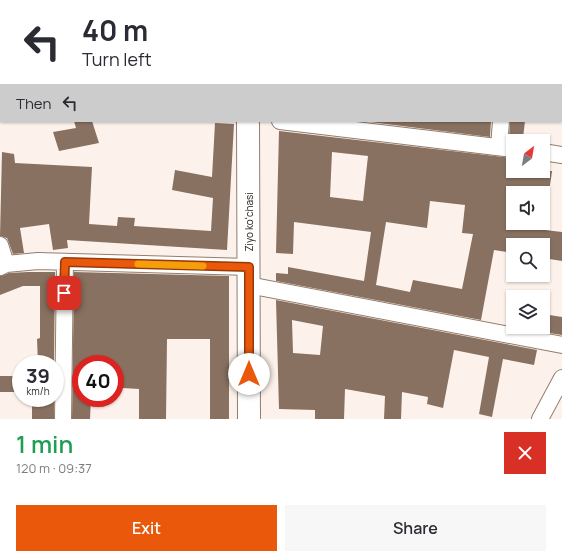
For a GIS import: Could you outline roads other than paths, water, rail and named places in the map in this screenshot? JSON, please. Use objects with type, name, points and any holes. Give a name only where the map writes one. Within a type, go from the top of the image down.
[{"type":"street","name":"Ziyo koʻchasi","points":[[248,122],[249,419]]},
{"type":"street","points":[[298,122],[385,127],[506,148],[502,122]]},
{"type":"street","points":[[550,153],[562,155]]},
{"type":"street","points":[[0,245],[3,266],[38,261],[65,262],[249,276],[562,345]]},
{"type":"street","points":[[63,419],[65,262]]},
{"type":"street","points":[[540,419],[562,378]]}]
